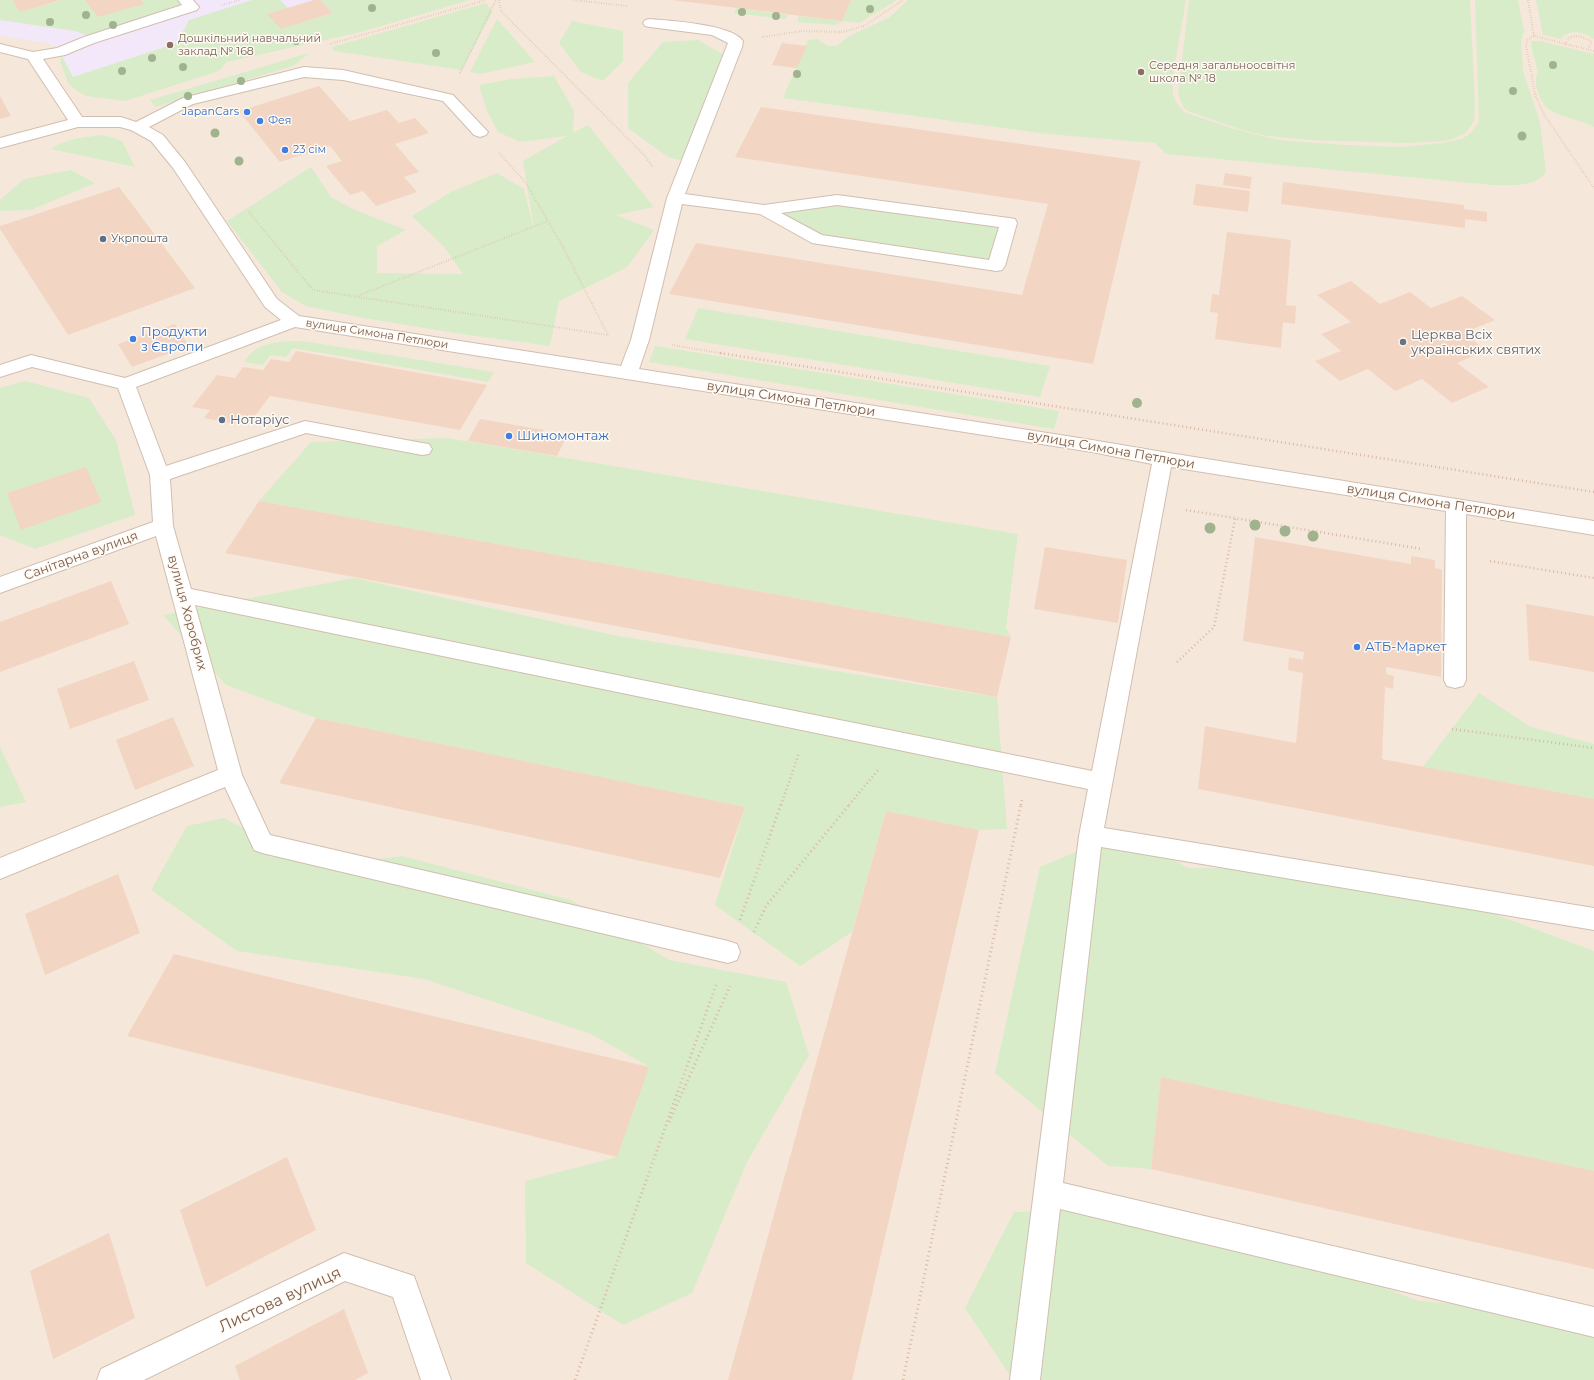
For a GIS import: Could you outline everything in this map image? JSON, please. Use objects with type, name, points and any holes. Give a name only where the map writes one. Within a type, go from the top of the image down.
[{"type":"street","points":[[0,48],[33,56],[60,52],[89,40],[192,8],[185,0]]},
{"type":"street","points":[[628,373],[640,340],[675,198],[734,52],[736,41],[724,34],[650,23]]},
{"type":"street","points":[[33,56],[77,122]]},
{"type":"street","points":[[137,127],[188,101],[304,72],[343,75],[448,98],[480,132]]},
{"type":"street","name":"вулиця Симона Петлюри","points":[[0,143],[77,122],[121,122],[137,127],[157,138],[179,165],[271,304],[294,321],[1092,446],[1164,459],[1594,528]]},
{"type":"street","points":[[675,198],[764,210],[837,200],[1009,224],[996,266],[818,239],[764,210]]},
{"type":"street","points":[[0,371],[31,361],[126,384],[294,321]]},
{"type":"street","name":"вулиця Хоробрих","points":[[126,384],[160,475],[163,526],[231,775],[262,844],[728,952]]},
{"type":"street","points":[[160,475],[304,428],[422,450]]},
{"type":"street","points":[[1025,1380],[1049,1193],[1091,836],[1164,459]]},
{"type":"street","points":[[1455,680],[1456,506]]},
{"type":"street","name":"Санітарна вулиця","points":[[0,585],[163,526]]},
{"type":"street","points":[[182,595],[1101,782]]},
{"type":"street","points":[[0,869],[231,775]]},
{"type":"street","points":[[1091,836],[1594,920]]},
{"type":"street","points":[[1049,1193],[1594,1322]]},
{"type":"street","name":"Листова вулиця","points":[[112,1380],[344,1267],[404,1286],[436,1380]]},
{"type":"path","points":[[448,98],[498,0]]},
{"type":"path","points":[[498,0],[501,11],[644,155],[675,198]]},
{"type":"path","points":[[574,0],[627,6],[650,23]]},
{"type":"path","points":[[736,41],[802,31],[842,32],[864,26],[902,0]]},
{"type":"path","points":[[1528,0],[1534,36]]},
{"type":"path","points":[[1594,51],[1534,36],[1527,40],[1526,45],[1535,94],[1543,113],[1594,188]]},
{"type":"path","points":[[1566,44],[1570,37],[1580,36],[1592,42],[1588,49]]},
{"type":"path","points":[[480,132],[526,183],[548,221],[563,247],[608,335],[360,296],[548,221]]},
{"type":"path","points":[[640,340],[1594,492]]},
{"type":"path","points":[[1181,509],[1594,578]]},
{"type":"path","points":[[1177,662],[1214,627],[1235,518]]},
{"type":"path","points":[[575,1380],[810,722]]},
{"type":"path","points":[[1452,729],[1594,748]]},
{"type":"path","points":[[753,935],[766,906],[878,769],[930,747]]},
{"type":"path","points":[[903,1380],[1028,767]]},
{"type":"path","points":[[661,1139],[733,979]]},
{"type":"shaded area","points":[[0,0],[1594,0],[1594,1380],[0,1380]]},
{"type":"shaded area","name":"Дошкільний навчальний заклад № 168","points":[[0,0],[356,0],[329,36],[73,77],[57,47],[48,43],[0,36]]},
{"type":"green space","points":[[0,0],[12,0],[20,12],[62,0],[182,0],[185,4],[92,37],[75,31],[0,20]]},
{"type":"green space","points":[[252,0],[280,0],[288,8],[268,14],[281,29],[333,13],[320,0],[470,0],[361,32],[227,62],[219,71],[125,101],[87,96],[77,91],[68,83],[60,61],[62,56],[73,77],[177,43],[189,20]]},
{"type":"green space","points":[[851,0],[897,0],[859,23],[844,21],[835,25],[797,22],[799,16],[842,21]]},
{"type":"green space","points":[[908,0],[1186,0],[1172,81],[1173,94],[1176,102],[1184,112],[1234,129],[1278,140],[1402,147],[1462,139],[1472,132],[1479,121],[1475,0],[1518,0],[1524,32],[1521,41],[1523,71],[1540,122],[1546,171],[1542,176],[1530,183],[1492,185],[1166,154],[1155,143],[1047,134],[783,98],[808,40],[817,39],[828,46],[837,46],[849,36],[890,17]]},
{"type":"green space","points":[[1189,0],[1470,0],[1475,103],[1474,121],[1465,134],[1446,141],[1406,143],[1309,140],[1268,136],[1242,130],[1188,111],[1183,107],[1178,93]]},
{"type":"green space","points":[[1536,0],[1594,0],[1594,39],[1578,32],[1569,33],[1562,37],[1562,39],[1543,35]]},
{"type":"green space","points":[[486,3],[492,12],[462,70],[334,51],[332,47]]},
{"type":"green space","points":[[736,8],[788,15],[785,19],[734,13]]},
{"type":"green space","points":[[497,19],[535,62],[481,74],[470,72]]},
{"type":"green space","points":[[572,21],[623,31],[623,61],[603,81],[581,72],[559,43]]},
{"type":"green space","points":[[698,40],[731,59],[715,119],[692,163],[668,157],[628,128],[628,83],[663,42]]},
{"type":"green space","points":[[1540,41],[1594,54],[1594,127],[1555,113],[1544,105],[1537,90],[1537,71],[1531,46],[1531,42]]},
{"type":"green space","points":[[309,53],[293,66],[155,107],[150,100]]},
{"type":"green space","points":[[554,76],[574,111],[573,133],[588,125],[654,207],[616,215],[654,230],[627,267],[559,301],[550,346],[363,318],[306,306],[282,292],[227,221],[311,167],[331,197],[353,209],[406,230],[377,246],[377,273],[463,274],[445,248],[412,216],[451,192],[497,173],[524,189],[535,234],[523,161],[567,136],[520,142],[498,132],[487,111],[479,85],[512,79]]},
{"type":"green space","points":[[104,135],[122,141],[135,167],[51,149],[70,140]]},
{"type":"green space","points":[[71,170],[95,183],[31,210],[0,211],[0,200],[24,179]]},
{"type":"green space","points":[[838,202],[1001,226],[990,262],[821,236],[774,212]]},
{"type":"green space","points":[[698,308],[1050,366],[1040,397],[685,339]]},
{"type":"green space","points":[[303,341],[494,372],[488,382],[293,348],[286,357],[270,355],[263,365],[244,362],[253,351],[265,345]]},
{"type":"green space","points":[[655,346],[1059,411],[1054,429],[649,362]]},
{"type":"green space","points":[[25,381],[89,398],[116,440],[135,515],[35,549],[0,535],[0,388]]},
{"type":"green space","points":[[447,438],[1018,534],[1006,628],[1011,637],[259,501],[311,442]]},
{"type":"green space","points":[[354,578],[618,636],[997,697],[1007,829],[979,830],[886,811],[852,932],[800,966],[715,905],[745,807],[316,718],[226,685],[163,615]]},
{"type":"green space","points":[[1479,693],[1531,727],[1594,744],[1594,799],[1423,767]]},
{"type":"green space","points":[[0,747],[26,802],[0,807]]},
{"type":"green space","points":[[224,818],[315,867],[402,856],[571,900],[669,960],[786,982],[809,1055],[747,1162],[692,1293],[623,1325],[526,1263],[525,1181],[617,1157],[648,1066],[591,1034],[424,979],[237,951],[151,890],[187,826]]},
{"type":"green space","points":[[1123,832],[1188,868],[1376,870],[1594,951],[1594,1171],[1161,1077],[1151,1169],[1108,1166],[995,1073],[1040,867]]},
{"type":"green space","points":[[1173,1208],[1419,1301],[1594,1315],[1594,1380],[1013,1380],[965,1308],[1014,1212]]},
{"type":"building","points":[[12,0],[61,0],[20,12]]},
{"type":"building","points":[[85,0],[141,0],[144,4],[98,17]]},
{"type":"building","points":[[314,0],[320,0],[333,13],[281,29],[267,14]]},
{"type":"building","points":[[672,0],[851,0],[842,21]]},
{"type":"building","points":[[782,43],[807,46],[797,68],[772,65]]},
{"type":"building","points":[[319,86],[350,121],[387,110],[399,123],[415,118],[429,133],[395,144],[419,172],[404,177],[417,192],[376,206],[363,191],[350,195],[326,166],[342,161],[330,146],[280,162],[239,111]]},
{"type":"building","points":[[0,96],[11,116],[0,119]]},
{"type":"building","points":[[761,107],[1141,161],[1093,364],[669,294],[696,243],[1022,295],[1048,204],[735,157]]},
{"type":"building","points":[[1225,173],[1252,177],[1250,189],[1223,185]]},
{"type":"building","points":[[1283,182],[1464,205],[1464,209],[1487,212],[1487,222],[1465,219],[1465,228],[1281,204]]},
{"type":"building","points":[[1196,184],[1250,191],[1248,212],[1193,205]]},
{"type":"building","points":[[119,187],[195,288],[68,335],[0,229],[0,226]]},
{"type":"building","points":[[1227,232],[1291,240],[1286,305],[1296,306],[1295,324],[1283,322],[1281,348],[1215,339],[1218,313],[1210,312],[1212,294],[1219,295]]},
{"type":"building","name":"Церква Всіх українських святих","points":[[1351,281],[1380,304],[1410,292],[1431,308],[1462,296],[1495,320],[1463,333],[1486,350],[1457,363],[1489,387],[1452,403],[1422,379],[1395,391],[1368,369],[1340,381],[1315,361],[1341,351],[1321,334],[1351,322],[1317,295]]},
{"type":"building","points":[[175,324],[189,346],[132,367],[118,344]]},
{"type":"building","points":[[296,351],[487,385],[460,430],[270,396],[254,417],[241,415],[234,424],[204,418],[210,410],[192,407],[217,375],[235,378],[243,367],[263,370],[271,359],[289,362]]},
{"type":"building","points":[[480,419],[544,430],[541,435],[565,440],[557,456],[468,441]]},
{"type":"building","points":[[86,467],[101,502],[21,530],[7,493]]},
{"type":"building","points":[[259,501],[1011,637],[997,697],[225,553]]},
{"type":"building","points":[[1255,537],[1411,564],[1411,556],[1435,560],[1435,568],[1442,570],[1441,677],[1386,667],[1386,674],[1394,676],[1393,689],[1385,687],[1382,759],[1594,799],[1594,866],[1198,789],[1205,726],[1296,743],[1303,673],[1288,670],[1289,657],[1303,660],[1304,652],[1243,641]]},
{"type":"building","points":[[1045,547],[1127,560],[1118,623],[1034,609]]},
{"type":"building","points":[[111,581],[129,624],[0,672],[0,622]]},
{"type":"building","points":[[1526,604],[1594,616],[1594,672],[1529,660]]},
{"type":"building","points":[[134,661],[149,700],[70,729],[57,689]]},
{"type":"building","points":[[173,717],[194,766],[135,790],[116,740]]},
{"type":"building","points":[[316,718],[745,807],[720,878],[279,783]]},
{"type":"building","points":[[886,811],[979,830],[852,1380],[728,1380]]},
{"type":"building","points":[[118,874],[140,933],[45,975],[25,914]]},
{"type":"building","points":[[174,954],[649,1067],[617,1157],[127,1036]]},
{"type":"building","points":[[1161,1077],[1594,1171],[1594,1269],[1151,1169]]},
{"type":"building","points":[[287,1157],[316,1230],[206,1287],[180,1210]]},
{"type":"building","points":[[109,1233],[135,1318],[53,1359],[30,1271]]},
{"type":"building","points":[[344,1309],[368,1373],[355,1380],[240,1380],[235,1366]]},
{"type":"place","name":"Дошкільний навчальний заклад № 168","points":[[170,45]]},
{"type":"place","name":"Середня загальноосвітня школа № 18","points":[[1141,72]]},
{"type":"place","name":"JapanCars","points":[[247,112]]},
{"type":"place","name":"Фея","points":[[260,121]]},
{"type":"place","name":"23 сім","points":[[285,150]]},
{"type":"place","name":"Укрпошта","points":[[103,239]]},
{"type":"place","name":"Продукти з Європи","points":[[133,339]]},
{"type":"place","name":"Церква Всіх українських святих","points":[[1403,342]]},
{"type":"place","name":"Нотаріус","points":[[222,420]]},
{"type":"place","name":"Шиномонтаж","points":[[509,436]]},
{"type":"place","name":"АТБ-Маркет","points":[[1357,647]]}]
